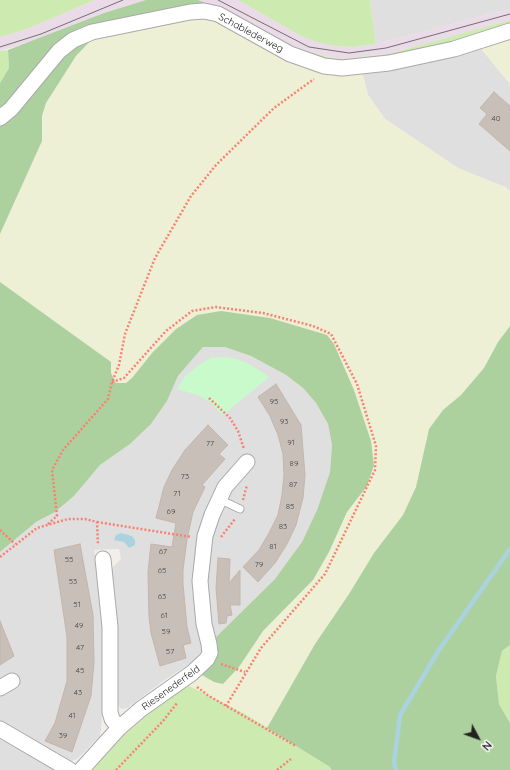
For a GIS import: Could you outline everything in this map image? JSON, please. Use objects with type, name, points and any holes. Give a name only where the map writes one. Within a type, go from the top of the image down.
[{"type":"street","name":"Schablederweg","points":[[0,118],[11,109],[54,56],[73,40],[92,32],[190,12],[204,11],[218,14],[290,54],[324,66],[342,68],[389,63],[454,49],[510,30]]},
{"type":"street","name":"Riesenederfeld","points":[[81,770],[119,728],[141,709],[207,659],[210,648],[204,618],[200,581],[204,540],[212,515],[225,487],[247,462]]},
{"type":"street","points":[[103,559],[110,627],[110,712],[112,719],[119,728]]},
{"type":"street","points":[[0,729],[70,770]]},
{"type":"lane","points":[[219,499],[240,509]]},
{"type":"path","points":[[48,524],[57,516],[52,470],[64,450],[108,399],[112,382],[119,365],[125,334],[155,258],[191,196],[216,165],[274,108],[326,70],[324,66]]},
{"type":"path","points":[[112,382],[124,378],[166,331],[192,311],[216,307],[264,313],[313,326],[331,334],[357,384],[376,446],[375,470],[325,574],[261,648],[245,672],[226,706]]},
{"type":"path","points":[[0,557],[37,528],[68,520],[85,519],[204,540]]},
{"type":"path","points":[[96,522],[99,549],[103,559]]},
{"type":"path","points":[[0,530],[15,544]]},
{"type":"path","points":[[207,659],[245,672]]},
{"type":"path","points":[[116,770],[164,721],[176,705],[179,699],[181,680],[296,746]]},
{"type":"path","points":[[277,770],[291,759]]},
{"type":"shaded area","points":[[95,0],[146,0],[104,13],[38,40],[0,51],[0,37],[27,29]]},
{"type":"shaded area","points":[[198,0],[238,0],[299,35],[335,46],[354,47],[376,44],[510,9],[510,20],[388,54],[342,59],[327,57],[295,47],[230,12]]},
{"type":"shaded area","points":[[370,0],[510,0],[510,9],[376,44]]},
{"type":"shaded area","points":[[478,45],[510,84],[510,191],[505,187],[458,168],[385,119],[368,95],[362,71]]},
{"type":"shaded area","points":[[203,347],[225,347],[251,356],[286,375],[303,388],[316,403],[328,424],[332,445],[330,472],[317,510],[302,542],[288,563],[275,579],[215,638],[210,626],[206,588],[208,506],[203,650],[193,662],[166,679],[127,708],[122,709],[118,706],[116,700],[110,570],[121,559],[119,549],[94,550],[100,577],[105,669],[101,730],[100,736],[78,758],[72,761],[67,760],[0,722],[0,697],[19,684],[12,673],[0,679],[0,552],[36,522],[55,512],[74,496],[100,465],[130,444],[151,424],[167,401],[178,376]]},
{"type":"shaded area","points":[[0,735],[59,770],[0,770]]},
{"type":"green space","points":[[0,0],[95,0],[27,29],[0,37]]},
{"type":"green space","points":[[146,0],[198,0],[230,12],[216,9],[96,35],[76,56],[46,103],[42,116],[42,141],[0,234],[0,83],[9,68],[8,50],[104,13]]},
{"type":"green space","points":[[238,0],[370,0],[376,44],[354,47],[335,46],[317,42],[299,35]]},
{"type":"green space","points":[[216,9],[230,12],[295,47],[327,57],[342,59],[388,54],[510,20],[510,26],[389,59],[322,62]]},
{"type":"green space","points":[[207,16],[277,51],[362,71],[368,95],[385,119],[458,168],[505,187],[510,191],[510,326],[498,342],[484,368],[461,395],[443,410],[429,429],[416,487],[403,515],[374,553],[349,594],[315,644],[267,728],[245,714],[187,685],[202,675],[214,682],[239,667],[263,631],[313,580],[329,552],[347,512],[367,486],[371,441],[343,362],[221,311],[197,315],[176,329],[152,353],[132,378],[126,383],[116,383],[111,373],[111,362],[0,282],[0,234],[42,141],[43,116],[46,103],[76,56],[96,35]]},
{"type":"green space","points":[[510,35],[510,84],[478,45]]},
{"type":"green space","points":[[8,50],[9,68],[0,83],[0,51]]},
{"type":"green space","points":[[0,282],[111,362],[111,373],[116,383],[126,383],[132,378],[152,353],[176,329],[197,315],[221,311],[270,318],[327,335],[334,344],[354,390],[371,441],[374,465],[367,486],[347,512],[329,552],[313,580],[263,631],[239,667],[223,684],[214,682],[202,675],[211,666],[215,638],[275,579],[302,542],[317,510],[330,472],[332,445],[328,424],[316,403],[303,388],[286,375],[251,356],[225,347],[203,347],[178,376],[167,401],[151,424],[130,444],[100,465],[74,496],[55,512],[36,522],[0,552]]},
{"type":"green space","points":[[510,326],[510,645],[502,651],[496,676],[499,704],[510,723],[510,770],[331,770],[330,767],[267,728],[315,644],[349,594],[374,553],[403,515],[416,487],[429,429],[443,410],[461,395],[484,368],[498,342]]},
{"type":"green space","points":[[224,357],[237,359],[249,364],[269,377],[223,415],[210,402],[198,395],[177,389],[185,376],[199,365],[211,358]]},
{"type":"green space","points":[[510,645],[510,723],[499,704],[496,676],[502,651]]},
{"type":"green space","points":[[187,685],[245,714],[330,767],[331,770],[92,770],[123,736],[157,707]]},
{"type":"water","points":[[121,533],[132,536],[135,540],[135,545],[129,548],[124,542],[114,540],[116,535]]},
{"type":"building","points":[[494,92],[510,106],[510,151],[479,124],[487,114],[480,108]]},
{"type":"building","points":[[276,384],[301,425],[305,475],[303,498],[296,525],[287,544],[275,563],[258,582],[243,567],[259,550],[278,515],[284,475],[283,454],[278,435],[270,416],[258,397]]},
{"type":"building","points":[[208,425],[228,445],[219,454],[225,459],[202,485],[205,487],[193,512],[187,539],[183,570],[183,584],[187,627],[191,643],[183,645],[186,658],[160,666],[151,633],[149,617],[148,572],[151,544],[172,547],[176,523],[156,518],[164,487],[172,470],[185,450]]},
{"type":"building","points":[[80,544],[93,615],[94,662],[91,696],[72,752],[45,741],[55,723],[67,681],[67,637],[54,550]]},
{"type":"building","points":[[218,558],[230,559],[229,583],[240,570],[240,605],[230,605],[232,615],[227,616],[226,623],[219,624],[216,588]]},
{"type":"building","points":[[0,621],[14,656],[0,665]]},
{"type":"waterway","points":[[396,770],[394,762],[400,715],[439,650],[510,549]]},
{"type":"tram line","points":[[0,47],[41,34],[123,0]]},
{"type":"tram line","points":[[218,0],[309,47],[349,53],[386,48],[510,14]]}]
